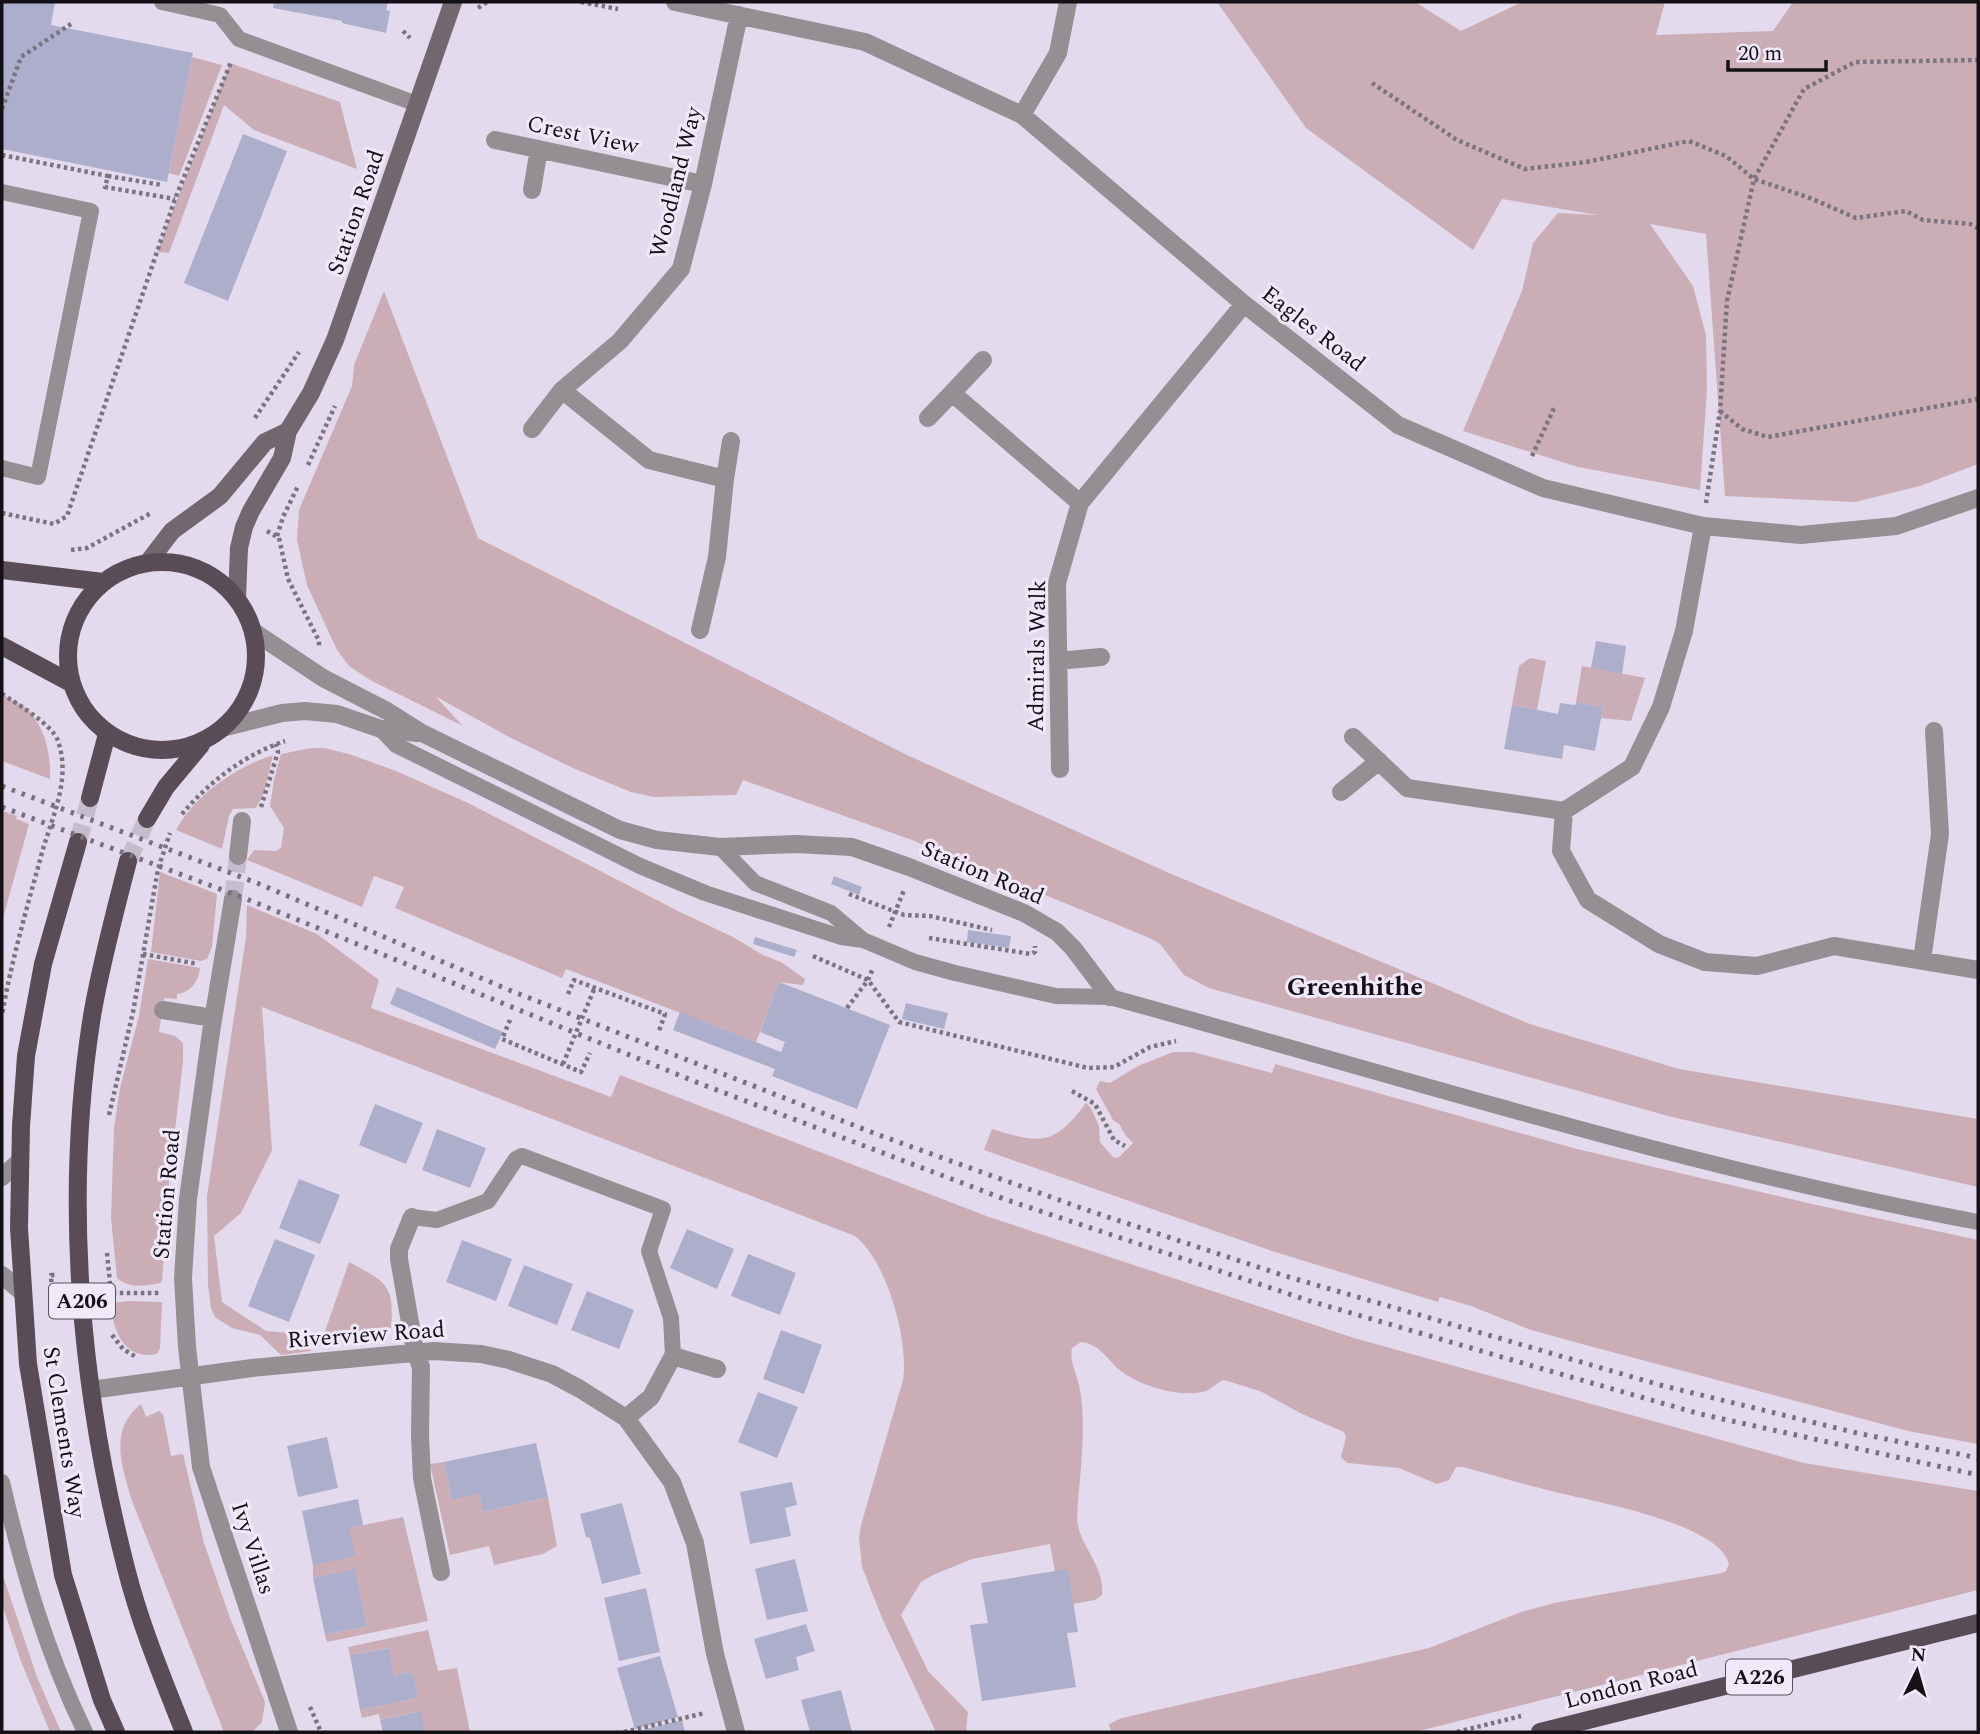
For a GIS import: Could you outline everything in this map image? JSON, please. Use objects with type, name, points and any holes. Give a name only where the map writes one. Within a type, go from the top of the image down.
[{"type":"main road","name":"Station Road","points":[[237,598],[239,548],[244,527],[282,458],[288,431],[311,393],[335,340],[453,2]]},
{"type":"main road","name":"Station Road","points":[[149,561],[172,531],[220,496],[265,442],[288,431]]},
{"type":"main road","points":[[147,819],[166,788],[201,745],[226,727],[251,689],[257,657],[254,632],[237,598],[229,589],[202,570],[149,561],[103,582],[75,618],[67,650],[71,683],[84,711],[107,734],[138,748],[201,745]]},
{"type":"main road","points":[[2,570],[103,582]]},
{"type":"main road","points":[[2,646],[71,683]]},
{"type":"main road","points":[[90,798],[107,734]]},
{"type":"main road","name":"St Clements Way","points":[[78,842],[51,933],[34,1009],[22,1102],[19,1228],[28,1364],[63,1575],[102,1700],[116,1732]]},
{"type":"main road","name":"St Clements Way","points":[[128,861],[96,996],[86,1066],[78,1184],[80,1275],[91,1391],[126,1570],[156,1661],[184,1732]]},
{"type":"main road","name":"London Road","points":[[1540,1732],[1978,1623]]},
{"type":"street","name":"Eagles Road","points":[[675,2],[864,42],[1022,114],[1244,304],[1398,425],[1543,488],[1703,526],[1801,535],[1896,526],[1978,498]]},
{"type":"street","points":[[1022,114],[1058,53],[1068,2]]},
{"type":"street","name":"Woodland Way","points":[[532,429],[562,390],[620,341],[681,270],[739,15]]},
{"type":"street","name":"Crest View","points":[[495,140],[702,184]]},
{"type":"street","points":[[532,190],[539,149]]},
{"type":"street","name":"Admirals Walk","points":[[1060,769],[1057,583],[1080,503],[1244,304]]},
{"type":"street","points":[[928,418],[983,360]]},
{"type":"street","points":[[562,390],[649,460],[725,479]]},
{"type":"street","points":[[952,393],[1080,503]]},
{"type":"street","points":[[700,630],[717,557],[731,441]]},
{"type":"street","points":[[1353,737],[1407,788],[1564,811],[1632,767],[1661,707],[1680,644],[1703,526]]},
{"type":"street","name":"Station Road","points":[[254,632],[323,678],[387,711],[422,733],[620,830],[657,840],[720,848],[796,844],[846,846],[909,867],[1024,914],[1057,932],[1073,948],[1110,998]]},
{"type":"street","points":[[1058,661],[1101,657]]},
{"type":"street","name":"Station Road","points":[[226,727],[282,713],[305,711],[337,714],[381,729],[422,733]]},
{"type":"street","points":[[1922,960],[1940,834],[1934,731]]},
{"type":"street","points":[[1341,792],[1379,761]]},
{"type":"street","points":[[1564,811],[1561,850],[1588,901],[1659,944],[1705,962],[1757,965],[1834,946],[1978,970]]},
{"type":"street","points":[[238,856],[242,821]]},
{"type":"street","name":"Station Road","points":[[190,1376],[183,1278],[184,1251],[193,1156],[233,899]]},
{"type":"street","points":[[163,1010],[213,1018]]},
{"type":"street","points":[[2,1177],[20,1161]]},
{"type":"street","points":[[412,1217],[398,1255],[422,1376],[422,1478],[441,1572]]},
{"type":"street","points":[[2,1275],[23,1293]]},
{"type":"street","name":"Riverview Road","points":[[91,1391],[190,1376],[415,1351],[481,1354],[522,1364],[580,1388],[626,1418],[672,1482],[695,1543],[715,1654],[736,1732]]},
{"type":"street","points":[[626,1418],[655,1391],[673,1356],[717,1369]]},
{"type":"street","name":"Ivy Villas","points":[[190,1376],[201,1467],[289,1732]]},
{"type":"lane","points":[[162,2],[222,8],[239,39],[417,104]]},
{"type":"lane","points":[[2,192],[92,211],[38,477],[2,468]]},
{"type":"lane","name":"Station Road","points":[[381,729],[396,745],[652,872],[705,893],[841,937],[863,940],[915,962],[988,981],[1056,996],[1110,998]]},
{"type":"lane","name":"Station Road","points":[[720,848],[755,883],[831,913],[863,940]]},
{"type":"lane","points":[[1110,998],[1640,1145],[1804,1185],[1978,1222]]},
{"type":"lane","points":[[412,1217],[437,1220],[488,1200],[516,1159],[522,1156],[663,1209],[649,1251],[671,1318],[673,1356]]},
{"type":"lane","points":[[2,1188],[20,1161]]},
{"type":"lane","points":[[2,1482],[22,1567],[42,1628],[85,1732]]},
{"type":"path","points":[[580,2],[618,9]]},
{"type":"path","points":[[2,109],[21,57],[71,24]]},
{"type":"path","points":[[403,31],[410,38]]},
{"type":"path","points":[[2,513],[54,524],[67,516],[175,200],[232,58]]},
{"type":"path","points":[[1703,526],[1720,411],[1727,301],[1754,178],[1804,89],[1855,62],[1978,60]]},
{"type":"path","points":[[1372,83],[1457,140],[1525,169],[1586,162],[1689,141],[1726,156],[1754,178],[1856,218],[1906,211],[1923,220],[1970,224],[1978,228]]},
{"type":"path","points":[[2,155],[162,185]]},
{"type":"path","points":[[108,176],[106,187],[175,200]]},
{"type":"path","points":[[252,423],[303,345]]},
{"type":"path","points":[[1720,411],[1742,429],[1768,437],[1978,399]]},
{"type":"path","points":[[1521,479],[1555,406]]},
{"type":"path","points":[[64,551],[87,548],[156,510]]},
{"type":"path","points":[[267,531],[279,537],[288,579],[319,641],[318,648],[327,654]]},
{"type":"path","points":[[2,694],[29,710],[58,738],[63,776],[2,1015]]},
{"type":"path","points":[[242,821],[260,812],[278,752],[276,744]]},
{"type":"path","points":[[847,893],[904,915],[930,916],[1003,931]]},
{"type":"path","points":[[891,922],[897,927]]},
{"type":"path","points":[[923,937],[1031,954],[1035,950],[1033,943]]},
{"type":"path","points":[[143,954],[199,964]]},
{"type":"path","points":[[568,994],[574,980],[665,1014],[659,1031]]},
{"type":"path","points":[[868,980],[899,1022],[1088,1068],[1114,1067],[1150,1047],[1179,1040]]},
{"type":"path","points":[[563,1065],[595,987]]},
{"type":"path","points":[[510,1020],[502,1039],[563,1065],[581,1072],[590,1053]]},
{"type":"path","points":[[1072,1091],[1095,1104],[1114,1140],[1125,1146]]},
{"type":"path","points":[[26,1338],[54,1336],[51,1275],[80,1275]]},
{"type":"path","points":[[624,1732],[729,1707]]},
{"type":"shaded area","points":[[1217,2],[1415,2],[1461,31],[1520,3],[1665,2],[1656,35],[1773,31],[1793,2],[1978,2],[1978,464],[1920,486],[1855,502],[1725,496],[1706,234],[1650,224],[1693,286],[1706,335],[1707,390],[1700,490],[1578,467],[1463,431],[1522,291],[1533,243],[1558,213],[1598,215],[1502,199],[1473,250],[1306,128]]},
{"type":"shaded area","points":[[192,57],[222,65],[179,176],[169,173]]},
{"type":"shaded area","points":[[230,63],[340,102],[357,169],[254,130],[224,105],[169,253],[157,252]]},
{"type":"shaded area","points":[[384,291],[478,538],[907,755],[1169,873],[1530,1024],[1679,1069],[1978,1119],[1978,1187],[1672,1117],[1209,988],[1184,975],[1160,944],[1152,939],[912,840],[743,780],[736,795],[654,797],[631,792],[511,738],[435,696],[463,726],[370,680],[349,666],[337,650],[307,585],[297,540],[299,510],[352,386],[354,365]]},
{"type":"shaded area","points":[[1530,658],[1546,661],[1537,710],[1512,705],[1519,666]]},
{"type":"shaded area","points":[[1582,666],[1645,678],[1631,721],[1601,718],[1603,707],[1576,702]]},
{"type":"shaded area","points":[[2,694],[27,709],[40,727],[50,761],[50,779],[2,761]]},
{"type":"shaded area","points":[[311,748],[349,754],[396,771],[466,802],[781,962],[805,979],[803,985],[779,982],[756,1042],[566,969],[562,978],[395,908],[404,887],[374,876],[362,907],[247,860],[254,850],[276,851],[281,848],[284,828],[270,806],[281,754]]},
{"type":"shaded area","points":[[273,755],[264,793],[256,808],[233,809],[222,849],[176,830],[205,794],[231,775]]},
{"type":"shaded area","points":[[2,811],[29,824],[2,922]]},
{"type":"shaded area","points":[[160,872],[217,894],[212,947],[207,959],[201,961],[151,952]]},
{"type":"shaded area","points":[[247,905],[317,934],[379,980],[371,1008],[611,1097],[620,1075],[989,1217],[1354,1338],[1804,1463],[1978,1491],[1978,1590],[1415,1732],[1111,1732],[1109,1724],[1122,1718],[1429,1648],[1521,1612],[1554,1603],[1722,1573],[1729,1564],[1720,1549],[1702,1536],[1678,1525],[1622,1507],[1463,1467],[1456,1467],[1449,1480],[1437,1484],[1399,1468],[1347,1463],[1341,1457],[1346,1437],[1344,1432],[1302,1414],[1260,1391],[1224,1380],[1206,1391],[1195,1393],[1158,1389],[1123,1373],[1096,1347],[1081,1342],[1072,1348],[1071,1353],[1080,1390],[1083,1422],[1077,1520],[1100,1575],[1102,1595],[1095,1600],[1073,1604],[1055,1572],[1050,1544],[972,1559],[921,1582],[901,1615],[928,1671],[968,1712],[966,1732],[936,1732],[882,1618],[862,1567],[859,1538],[861,1525],[903,1380],[904,1364],[899,1324],[886,1282],[877,1264],[855,1236],[262,1007],[272,1150],[241,1213],[214,1236],[222,1302],[266,1331],[303,1334],[311,1351],[281,1355],[260,1335],[232,1328],[215,1317],[208,1285],[207,1196],[246,937]]},
{"type":"shaded area","points":[[148,959],[200,968],[196,981],[190,988],[177,994],[177,999],[164,998],[159,1032],[175,1036],[183,1043],[183,1061],[169,1183],[162,1281],[137,1286],[117,1278],[111,1218],[114,1128],[120,1088],[139,1016]]},
{"type":"shaded area","points":[[1173,1052],[1193,1052],[1272,1073],[1275,1064],[1577,1149],[1978,1240],[1978,1444],[1908,1431],[1531,1330],[1471,1306],[1440,1297],[1438,1302],[1272,1251],[984,1150],[992,1129],[1023,1137],[1045,1138],[1065,1127],[1086,1103],[1099,1126],[1100,1142],[1113,1157],[1118,1158],[1133,1143],[1113,1120],[1096,1089],[1100,1081],[1110,1083],[1138,1066]]},
{"type":"shaded area","points":[[349,1262],[371,1274],[385,1286],[391,1302],[391,1328],[380,1335],[322,1340]]},
{"type":"shaded area","points":[[162,1302],[160,1348],[157,1354],[136,1353],[128,1348],[117,1332],[111,1303]]},
{"type":"shaded area","points":[[141,1404],[146,1417],[159,1411],[163,1414],[171,1456],[183,1454],[204,1543],[230,1618],[265,1702],[262,1722],[252,1732],[224,1732],[132,1501],[122,1462],[121,1437],[124,1425]]},
{"type":"shaded area","points":[[444,1462],[452,1499],[479,1494],[483,1512],[548,1497],[557,1546],[543,1554],[494,1565],[489,1546],[450,1555],[430,1464]]},
{"type":"shaded area","points":[[403,1517],[428,1621],[327,1642],[325,1635],[367,1626],[355,1570],[313,1578],[313,1565],[349,1528]]},
{"type":"shaded area","points":[[2,1573],[37,1677],[61,1732],[50,1732],[20,1659],[2,1604]]},
{"type":"shaded area","points":[[428,1630],[438,1671],[457,1668],[470,1732],[425,1732],[420,1711],[380,1720],[379,1714],[362,1718],[360,1710],[418,1698],[412,1672],[394,1675],[388,1648],[350,1655],[348,1647]]},
{"type":"building","points":[[2,2],[55,2],[51,25],[193,53],[167,182],[2,149]]},
{"type":"building","points":[[274,2],[388,2],[386,10],[390,11],[386,33],[342,21],[273,8]]},
{"type":"building","points":[[243,134],[287,151],[228,301],[184,283]]},
{"type":"building","points":[[1596,641],[1626,646],[1622,674],[1591,668]]},
{"type":"building","points":[[1576,702],[1603,707],[1595,751],[1564,745],[1562,759],[1504,749],[1512,705],[1558,714],[1560,703],[1575,705]]},
{"type":"building","points":[[834,876],[862,887],[859,895],[831,884]]},
{"type":"building","points":[[968,930],[1011,936],[1009,948],[967,942]]},
{"type":"building","points":[[755,937],[797,950],[794,957],[753,944]]},
{"type":"building","points":[[779,982],[890,1025],[857,1109],[772,1076],[775,1069],[673,1030],[680,1012],[781,1052],[785,1042],[760,1032]]},
{"type":"building","points":[[397,987],[503,1032],[495,1049],[390,1004]]},
{"type":"building","points":[[906,1003],[948,1013],[944,1029],[902,1019]]},
{"type":"building","points":[[375,1104],[423,1123],[406,1164],[359,1145]]},
{"type":"building","points":[[437,1129],[486,1148],[470,1188],[422,1170]]},
{"type":"building","points":[[299,1179],[340,1195],[320,1244],[279,1228]]},
{"type":"building","points":[[687,1229],[734,1249],[717,1289],[670,1268]]},
{"type":"building","points":[[275,1239],[315,1255],[289,1322],[248,1306]]},
{"type":"building","points":[[462,1240],[512,1259],[496,1301],[446,1282]]},
{"type":"building","points":[[748,1254],[796,1273],[780,1315],[731,1296]]},
{"type":"building","points":[[524,1265],[573,1284],[557,1325],[508,1306]]},
{"type":"building","points":[[587,1291],[634,1310],[619,1349],[571,1330]]},
{"type":"building","points":[[781,1330],[822,1345],[804,1394],[763,1379]]},
{"type":"building","points":[[758,1392],[798,1407],[777,1458],[738,1442]]},
{"type":"building","points":[[327,1437],[338,1488],[298,1497],[287,1446]]},
{"type":"building","points":[[536,1443],[548,1497],[483,1512],[479,1494],[452,1500],[444,1462]]},
{"type":"building","points":[[792,1482],[797,1505],[785,1508],[791,1536],[750,1544],[740,1492]]},
{"type":"building","points":[[358,1499],[363,1525],[349,1528],[355,1556],[313,1565],[302,1511]]},
{"type":"building","points":[[622,1503],[641,1574],[602,1584],[590,1538],[586,1537],[580,1514]]},
{"type":"building","points":[[795,1559],[808,1611],[767,1620],[755,1569]]},
{"type":"building","points":[[355,1569],[367,1626],[325,1635],[313,1578]]},
{"type":"building","points":[[1068,1569],[1078,1632],[1067,1633],[1076,1687],[982,1701],[970,1625],[988,1623],[981,1583]]},
{"type":"building","points":[[646,1588],[660,1652],[619,1661],[604,1598]]},
{"type":"building","points":[[806,1624],[815,1651],[796,1657],[799,1670],[766,1679],[754,1639]]},
{"type":"building","points":[[389,1648],[394,1675],[412,1672],[418,1698],[360,1710],[350,1655]]},
{"type":"building","points":[[660,1656],[678,1717],[635,1729],[617,1668]]},
{"type":"building","points":[[841,1690],[852,1732],[810,1732],[801,1700]]},
{"type":"building","points":[[421,1711],[425,1732],[383,1732],[380,1720]]},
{"type":"building","points":[[682,1720],[685,1732],[639,1732],[639,1731]]},
{"type":"tunnel","points":[[78,842],[90,798]]},
{"type":"tunnel","points":[[128,861],[147,819]]},
{"type":"tunnel","points":[[233,899],[238,856]]},
{"type":"railway","points":[[2,786],[257,883],[509,990],[876,1134],[1084,1209],[1282,1275],[1660,1385],[1857,1433],[1978,1458]]},
{"type":"railway","points":[[2,807],[249,900],[701,1084],[1007,1200],[1310,1301],[1700,1414],[1978,1475]]},
{"type":"district","name":"Greenhithe","points":[[1355,986]]}]
